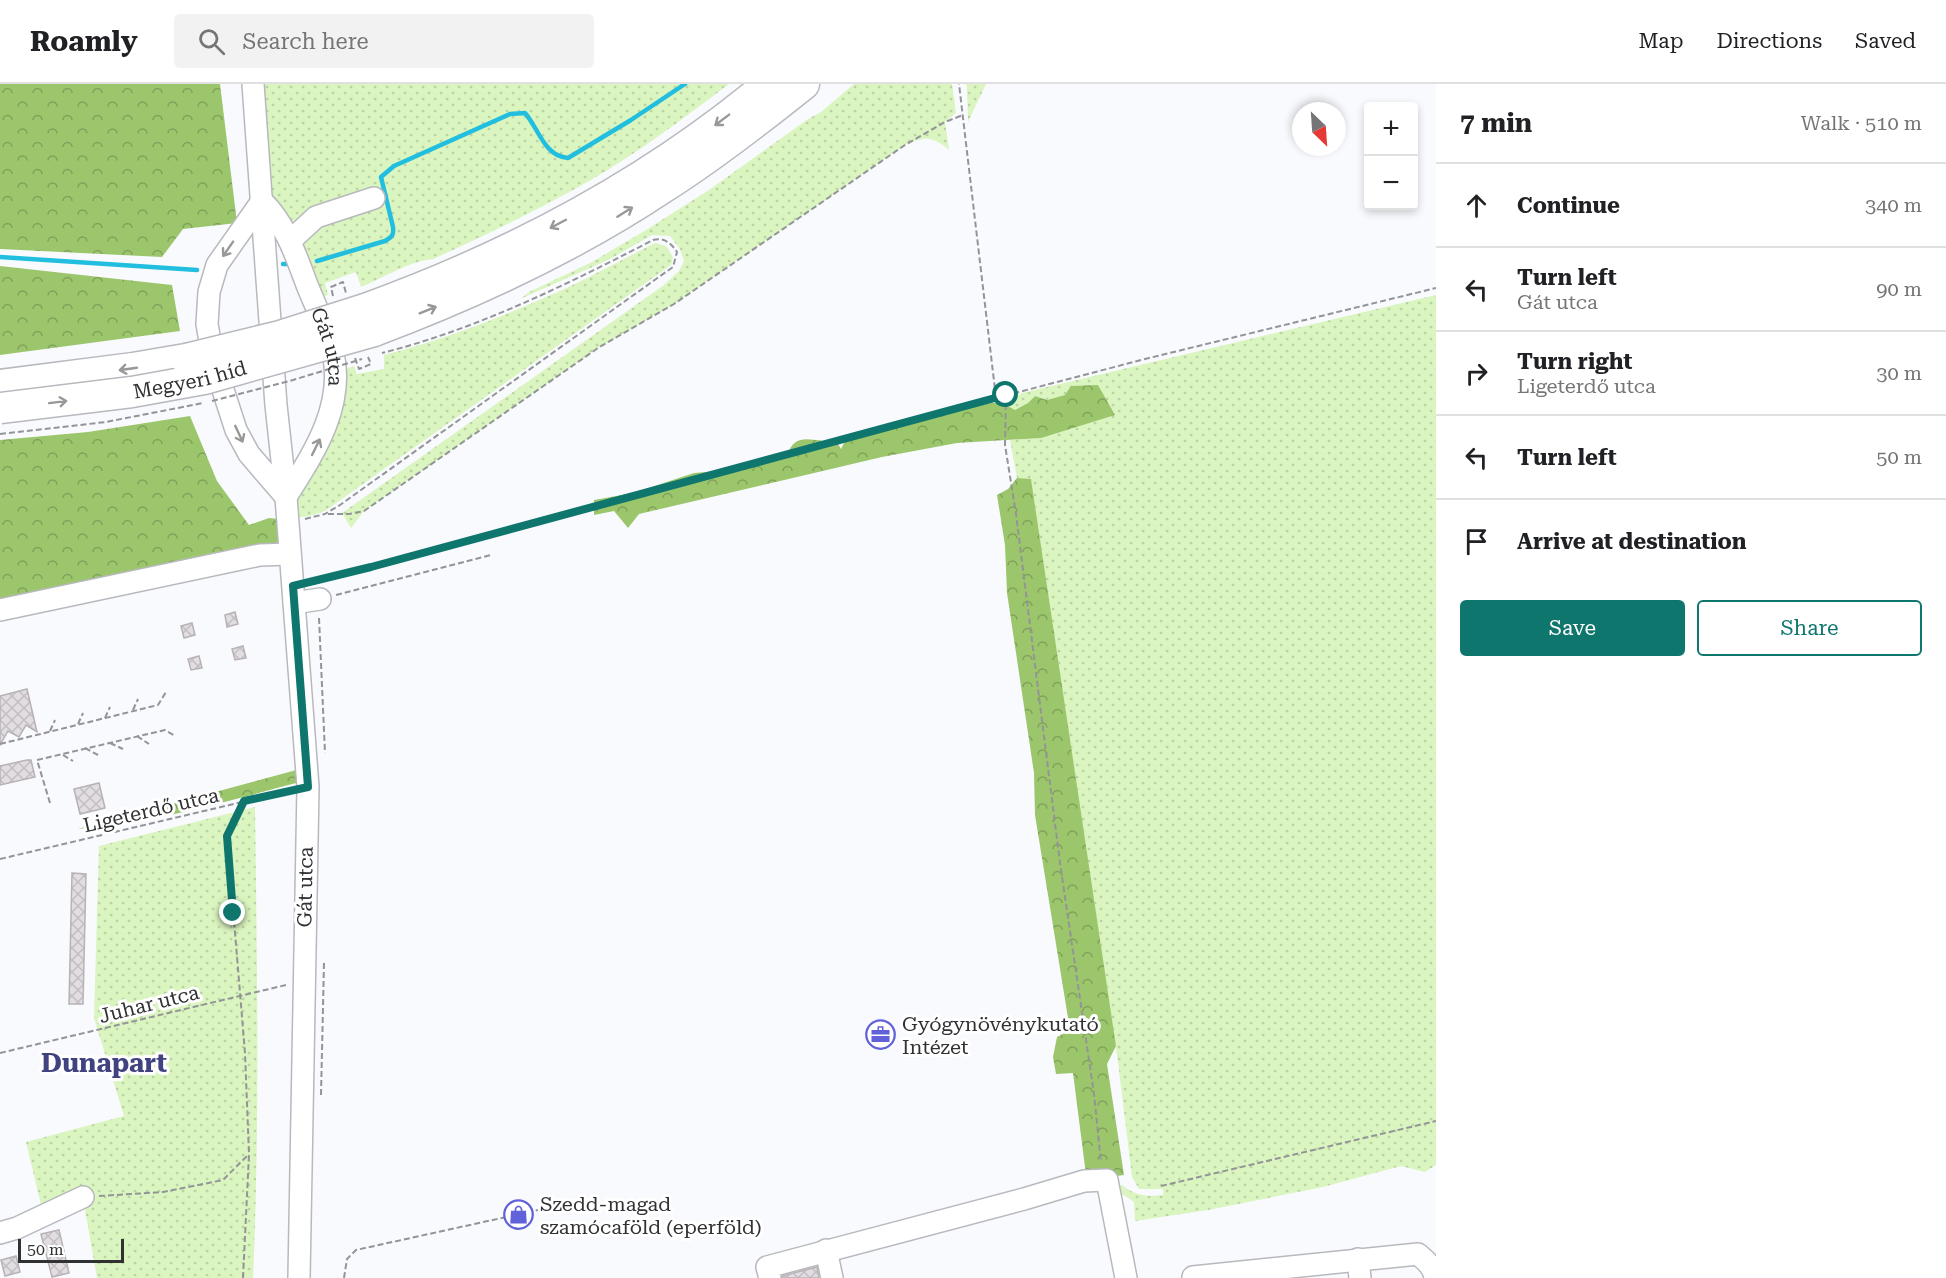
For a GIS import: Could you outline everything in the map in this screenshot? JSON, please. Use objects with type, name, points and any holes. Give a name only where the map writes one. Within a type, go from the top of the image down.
[{"type":"highway","points":[[375,330],[404,295],[486,260],[562,222],[658,164],[713,127],[768,84]]},
{"type":"highway","points":[[375,330],[454,299],[611,220],[664,188],[724,146],[804,84]]},
{"type":"highway","name":"Megyeri híd","points":[[0,385],[186,359],[280,336],[375,330]]},
{"type":"highway","name":"Megyeri híd","points":[[0,408],[132,392],[204,379],[278,360],[375,330]]},
{"type":"street","points":[[253,84],[276,405],[286,497]]},
{"type":"street","points":[[290,241],[316,217],[374,198]]},
{"type":"street","points":[[262,201],[217,265],[209,292],[207,324],[213,359],[236,430],[249,454],[286,497]]},
{"type":"street","name":"Gát utca","points":[[262,201],[272,211],[290,241],[329,341],[333,356],[335,388],[330,418],[313,454],[286,497],[308,787],[299,1278]]},
{"type":"street","points":[[0,610],[260,555],[290,554]]},
{"type":"street","points":[[294,594],[320,599]]},
{"type":"street","points":[[770,1278],[767,1267],[1024,1199],[1084,1180],[1107,1180],[1126,1278]]},
{"type":"street","points":[[0,1233],[17,1228],[83,1197]]},
{"type":"street","points":[[826,1250],[832,1278]]},
{"type":"street","points":[[1191,1278],[1359,1268],[1418,1254],[1428,1263],[1435,1278]]},
{"type":"path","points":[[958,84],[996,398]]},
{"type":"path","points":[[325,514],[364,512],[598,348],[674,304],[905,145],[945,122],[963,115]]},
{"type":"path","points":[[288,520],[308,519],[325,514],[349,499],[673,267],[677,252],[665,240],[654,240],[584,276],[444,334],[375,330]]},
{"type":"path","points":[[294,594],[371,567],[1006,395],[1145,358],[1436,288]]},
{"type":"path","points":[[1006,395],[1005,445],[1060,862],[1094,1094],[1101,1167],[1107,1180]]},
{"type":"path","points":[[325,762],[318,611],[320,599],[491,555]]},
{"type":"path","points":[[0,744],[158,705],[166,692]]},
{"type":"path","points":[[132,712],[138,699]]},
{"type":"path","points":[[105,718],[110,707]]},
{"type":"path","points":[[77,725],[83,713]]},
{"type":"path","points":[[50,732],[55,720]]},
{"type":"path","points":[[50,803],[36,760],[165,729],[175,736]]},
{"type":"path","points":[[137,736],[149,744]]},
{"type":"path","points":[[109,743],[123,749]]},
{"type":"path","points":[[85,748],[98,755]]},
{"type":"path","points":[[61,754],[73,761]]},
{"type":"path","name":"Ligeterdő utca","points":[[0,859],[308,787]]},
{"type":"path","points":[[243,1278],[249,1154],[245,1053],[227,836],[244,801]]},
{"type":"path","points":[[321,1100],[324,959]]},
{"type":"path","name":"Juhar utca","points":[[0,1053],[304,981]]},
{"type":"path","points":[[1161,1185],[1436,1121]]},
{"type":"path","points":[[83,1197],[163,1192],[223,1180],[249,1154]]},
{"type":"path","points":[[344,1278],[347,1259],[356,1250],[588,1199]]},
{"type":"green space","points":[[0,84],[220,84],[237,223],[183,229],[162,257],[0,249]]},
{"type":"green space","points":[[256,84],[729,84],[625,159],[551,202],[433,259],[405,267],[361,287],[356,272],[325,283],[328,295],[317,298],[294,227],[268,198]]},
{"type":"green space","points":[[854,84],[952,84],[956,113],[945,122],[949,150],[938,142],[928,139],[905,145],[674,304],[598,348],[364,511],[351,528],[342,513],[664,285],[679,271],[684,261],[680,249],[670,236],[652,235],[608,260],[520,299],[529,292],[592,262],[709,190],[821,112]]},
{"type":"green space","points":[[966,84],[986,84],[968,122],[967,87]]},
{"type":"green space","points":[[655,243],[666,246],[673,257],[671,265],[325,511],[310,516],[290,518],[339,371],[354,366],[357,374],[384,369],[384,355],[434,341],[506,314],[577,283]]},
{"type":"green space","points":[[0,266],[172,285],[180,331],[0,355]]},
{"type":"green space","points":[[1436,295],[1436,1165],[1425,1172],[1401,1166],[1323,1187],[1208,1210],[1135,1221],[1134,1202],[1124,1195],[1107,1197],[1099,1189],[1122,1185],[1137,1194],[1151,1196],[1163,1195],[1163,1189],[1139,1189],[1132,1177],[1118,1062],[1031,480],[1017,478],[1010,440],[1041,438],[1066,395],[1047,400],[1035,396],[1015,411],[1002,403],[1022,393]]},
{"type":"green space","points":[[1098,385],[1115,415],[1041,438],[957,443],[882,457],[639,514],[628,528],[614,511],[594,515],[594,500],[633,493],[694,473],[728,470],[755,460],[777,461],[787,457],[790,448],[800,440],[837,442],[841,449],[848,435],[991,403],[1002,403],[1015,410],[1035,396],[1047,400],[1065,395],[1071,386]]},
{"type":"green space","points":[[190,416],[217,481],[249,525],[269,518],[288,520],[290,554],[0,613],[0,440],[88,432]]},
{"type":"green space","points":[[1017,478],[1031,479],[1116,1046],[1107,1064],[1124,1175],[1102,1178],[1086,1175],[1073,1073],[1056,1074],[1053,1057],[1057,1037],[1070,1030],[1035,815],[1034,773],[1007,593],[1005,545],[997,495],[1008,489]]},
{"type":"green space","points":[[300,769],[300,782],[162,817],[78,829]]},
{"type":"green space","points":[[255,807],[257,1101],[253,1278],[97,1278],[83,1198],[42,1209],[26,1142],[124,1116],[94,1018],[99,846]]},
{"type":"building","points":[[235,612],[238,624],[227,627],[225,615]]},
{"type":"building","points":[[192,623],[195,635],[184,638],[181,626]]},
{"type":"building","points":[[243,646],[246,658],[235,660],[232,649]]},
{"type":"building","points":[[199,656],[202,668],[191,670],[188,659]]},
{"type":"building","points":[[27,689],[37,732],[26,725],[19,737],[8,731],[0,745],[0,696]]},
{"type":"building","points":[[31,760],[35,777],[0,785],[0,766]]},
{"type":"building","points":[[99,783],[105,808],[80,814],[74,789]]},
{"type":"building","points":[[72,873],[86,874],[83,1004],[69,1004]]},
{"type":"building","points":[[59,1230],[69,1273],[52,1277],[41,1234]]},
{"type":"building","points":[[16,1256],[20,1272],[5,1276],[1,1260]]},
{"type":"building","points":[[817,1267],[819,1278],[782,1278],[782,1276]]},
{"type":"waterway","points":[[317,261],[385,241],[391,237],[393,227],[381,177],[394,166],[510,114],[525,113],[548,147],[560,156],[568,158],[685,84]]},
{"type":"waterway","points":[[0,257],[197,270]]},
{"type":"place","name":"Gyógynövénykutató Intézet","points":[[881,1035]]},
{"type":"place","name":"Szedd-magad szamócaföld (eperföld)","points":[[519,1215]]},
{"type":"district","name":"Dunapart","points":[[104,1063]]},
{"type":"route","points":[[233,913],[227,836],[244,801],[308,787],[293,586],[345,574],[1006,395]]}]
